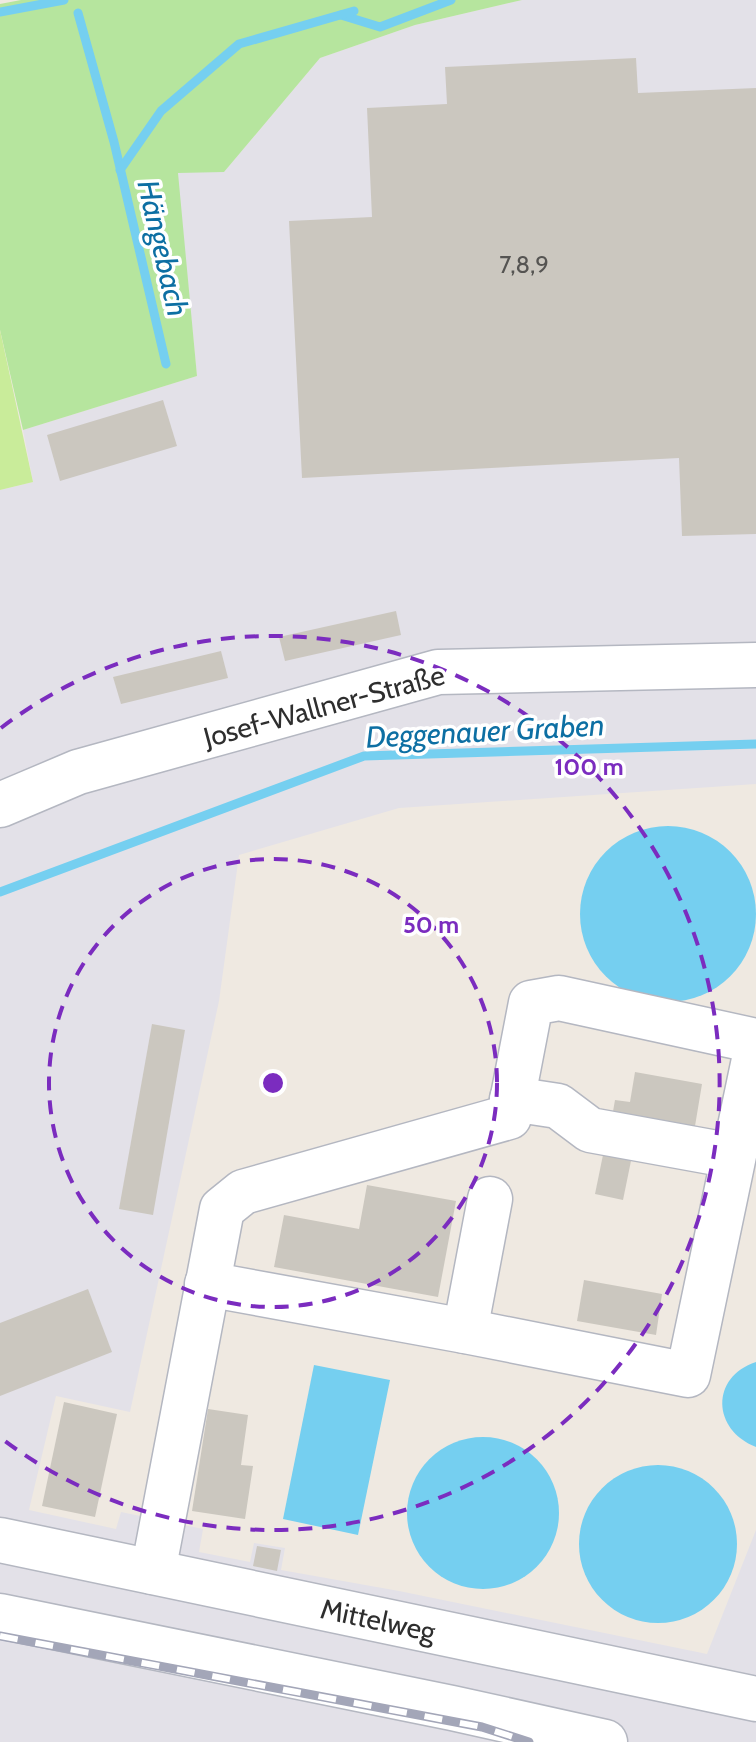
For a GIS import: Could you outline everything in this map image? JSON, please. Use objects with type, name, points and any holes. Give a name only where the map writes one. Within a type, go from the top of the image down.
[{"type":"street","name":"Josef-Wallner-Straße","points":[[0,805],[78,772],[438,672],[756,665]]},
{"type":"street","points":[[153,1572],[222,1209],[243,1192],[509,1117],[531,1003],[559,998],[756,1041]]},
{"type":"street","points":[[207,1284],[688,1375],[756,1050]]},
{"type":"street","points":[[512,1099],[558,1106],[590,1130],[733,1156]]},
{"type":"street","points":[[465,1331],[490,1199]]},
{"type":"street","name":"Mittelweg","points":[[0,1540],[756,1699]]},
{"type":"street","points":[[0,1616],[605,1742]]},
{"type":"shaded area","points":[[522,0],[756,0],[756,784],[399,808],[239,855],[219,1001],[130,1412],[56,1396],[29,1510],[116,1529],[121,1512],[203,1529],[199,1552],[250,1562],[254,1543],[285,1548],[281,1570],[707,1654],[756,1530],[756,1742],[0,1742],[0,490],[33,482],[23,430],[197,376],[177,172],[224,172],[320,58],[415,25]]},
{"type":"green space","points":[[21,0],[522,0],[415,25],[320,58],[224,172],[178,173],[197,376],[23,430],[0,330],[0,4]]},
{"type":"green space","points":[[0,330],[33,482],[0,490]]},
{"type":"water","points":[[668,826],[702,833],[730,852],[749,880],[756,914],[749,948],[730,976],[702,995],[668,1002],[634,995],[606,976],[587,948],[580,914],[587,880],[606,852],[634,833]]},
{"type":"water","points":[[756,1362],[756,1447],[731,1429],[722,1404],[730,1379]]},
{"type":"water","points":[[314,1365],[390,1380],[358,1535],[283,1519]]},
{"type":"water","points":[[483,1437],[512,1442],[537,1459],[554,1484],[559,1513],[554,1542],[537,1567],[512,1584],[483,1589],[454,1584],[429,1567],[412,1542],[407,1513],[412,1484],[429,1459],[454,1442]]},
{"type":"water","points":[[658,1465],[688,1471],[714,1488],[731,1514],[737,1544],[731,1574],[714,1600],[688,1617],[658,1623],[628,1617],[602,1600],[585,1574],[579,1544],[585,1514],[602,1488],[628,1471]]},
{"type":"building","points":[[636,58],[638,93],[756,88],[756,534],[682,536],[679,458],[302,478],[289,221],[372,217],[367,108],[447,104],[445,67]]},
{"type":"building","points":[[163,400],[177,446],[60,481],[47,435]]},
{"type":"building","points":[[396,611],[401,635],[285,661],[279,637]]},
{"type":"building","points":[[221,651],[228,678],[121,704],[113,677]]},
{"type":"building","points":[[152,1024],[185,1030],[153,1215],[119,1209]]},
{"type":"building","points":[[635,1072],[702,1084],[693,1138],[611,1123],[615,1100],[630,1102]]},
{"type":"building","points":[[604,1150],[632,1156],[623,1200],[595,1194]]},
{"type":"building","points":[[367,1185],[456,1201],[438,1297],[274,1267],[284,1215],[359,1229]]},
{"type":"building","points":[[584,1280],[662,1294],[656,1335],[577,1321]]},
{"type":"building","points":[[88,1289],[112,1352],[0,1396],[0,1323]]},
{"type":"building","points":[[64,1402],[117,1414],[95,1517],[42,1506]]},
{"type":"building","points":[[208,1409],[248,1415],[241,1465],[253,1466],[245,1519],[192,1511]]},
{"type":"building","points":[[257,1546],[281,1550],[277,1571],[253,1566]]},
{"type":"waterway","points":[[0,12],[64,0]]},
{"type":"waterway","points":[[341,15],[380,27],[451,0]]},
{"type":"waterway","points":[[120,170],[161,111],[239,44],[354,11]]},
{"type":"waterway","name":"Hängebach","points":[[78,13],[114,142],[166,364]]},
{"type":"waterway","name":"Deggenauer Graben","points":[[0,892],[364,756],[756,744]]},
{"type":"railway","points":[[0,1636],[482,1727],[529,1742]]}]
